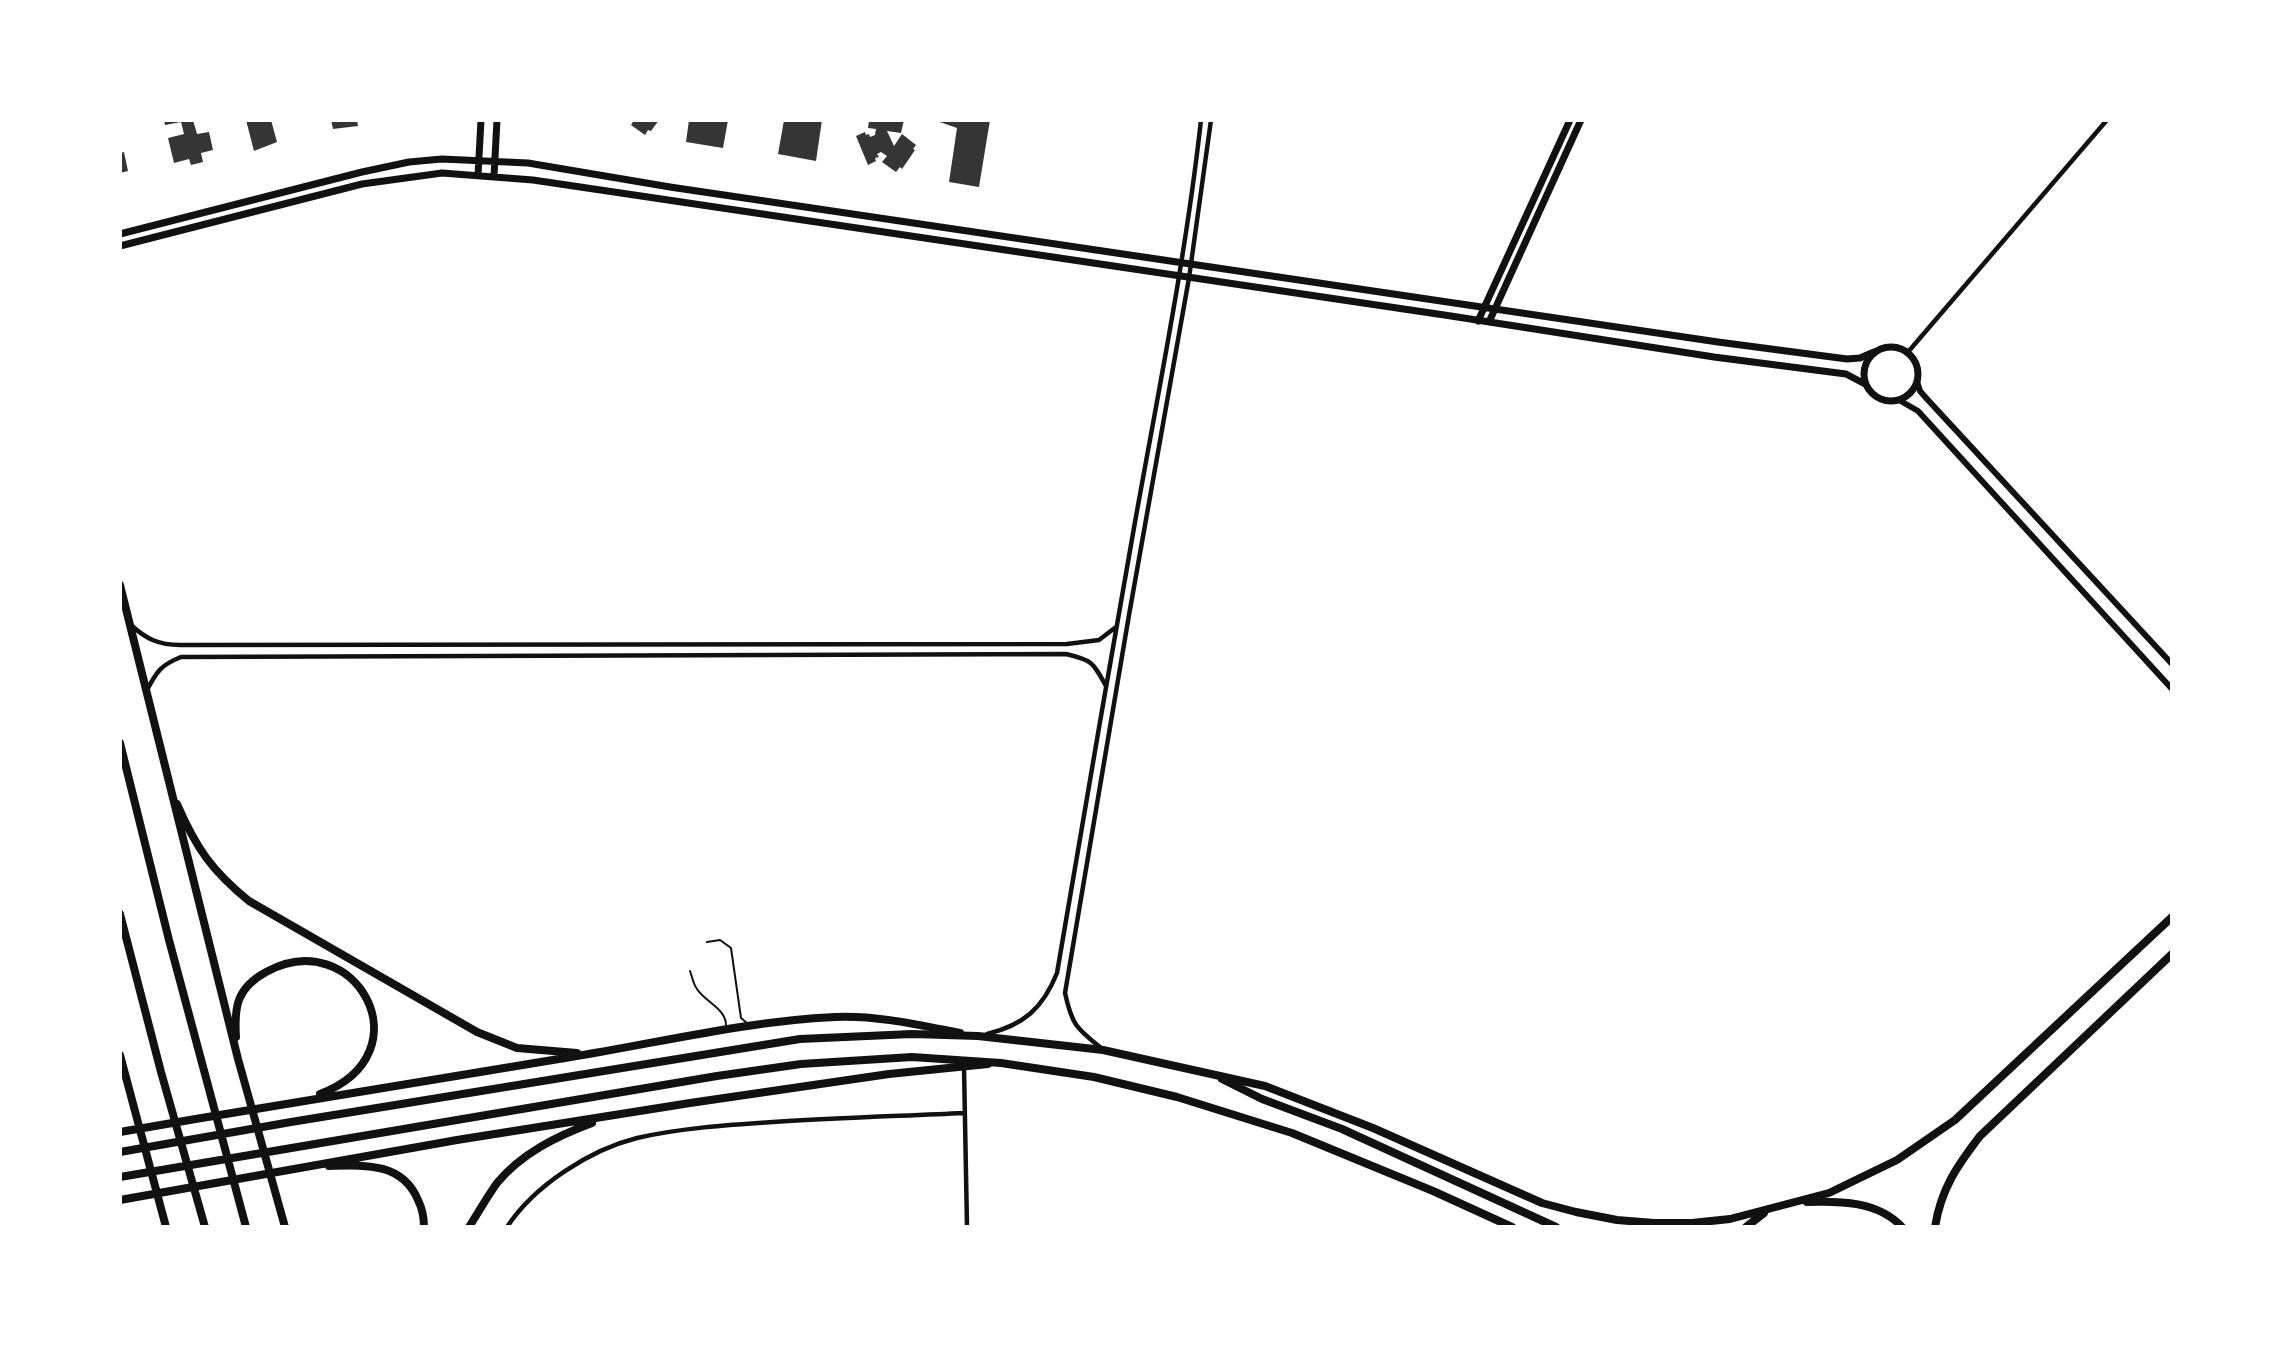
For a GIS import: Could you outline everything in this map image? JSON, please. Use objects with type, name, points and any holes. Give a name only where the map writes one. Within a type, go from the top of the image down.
[{"type":"highway","points":[[120,743],[202,1067],[246,1227]]},
{"type":"highway","points":[[120,914],[161,1072],[205,1227]]},
{"type":"highway","points":[[120,1152],[800,1039],[902,1034],[978,1036],[1103,1050],[1265,1086],[1373,1128],[1542,1203],[1576,1212],[1617,1220],[1692,1223],[1730,1219],[1829,1192],[1897,1160],[1955,1119],[2172,917]]},
{"type":"highway","points":[[1935,1227],[1944,1190],[1958,1163],[1980,1136],[2172,954]]},
{"type":"highway","points":[[120,1177],[717,1076],[801,1064],[912,1057],[1001,1062],[1094,1077],[1167,1094],[1292,1133],[1433,1191],[1512,1227]]},
{"type":"highway","points":[[1793,1203],[1850,1202],[1873,1208],[1893,1217],[1902,1227]]},
{"type":"highway","points":[[1746,1227],[1767,1210]]},
{"type":"main road","points":[[478,175],[482,120]]},
{"type":"main road","points":[[494,176],[497,120]]},
{"type":"main road","points":[[1478,321],[1570,120]]},
{"type":"main road","points":[[1489,322],[1581,120]]},
{"type":"main road","points":[[120,234],[306,185],[390,166],[442,159],[528,163],[670,187],[1494,310],[1829,357],[1860,358],[1891,346],[1908,352],[1918,368],[1917,381],[1911,393],[1899,400],[1886,401],[1877,398],[1865,384],[1846,374],[1713,357],[825,223],[494,176],[442,173],[362,184],[120,246]]},
{"type":"main road","points":[[1865,384],[1864,366],[1874,352]]},
{"type":"main road","points":[[120,585],[238,1059],[284,1226]]},
{"type":"main road","points":[[169,785],[185,823],[207,861],[220,876],[249,901],[466,1026],[497,1041],[517,1048],[538,1051],[594,1053]]},
{"type":"main road","points":[[238,1059],[236,1009],[239,998],[257,977],[285,964],[312,961],[324,963],[351,978],[362,989],[372,1015],[373,1042],[369,1055],[357,1072],[340,1086],[290,1103]]},
{"type":"main road","points":[[120,1132],[717,1032],[836,1017],[909,1023],[978,1036]]},
{"type":"main road","points":[[120,1055],[166,1227]]},
{"type":"main road","points":[[120,1062],[124,1072]]},
{"type":"main road","points":[[120,1200],[457,1140],[690,1103],[830,1082],[1001,1062]]},
{"type":"main road","points":[[1210,1072],[1262,1099],[1342,1129],[1556,1227]]},
{"type":"main road","points":[[469,1227],[497,1183],[520,1160],[562,1134],[608,1117]]},
{"type":"main road","points":[[304,1167],[362,1166],[393,1172],[404,1179],[414,1191],[421,1206],[424,1227]]},
{"type":"street","points":[[978,1036],[1002,1031],[1035,1012],[1049,992],[1057,973],[1179,277],[1201,120]]},
{"type":"street","points":[[1103,1050],[1082,1034],[1070,1018],[1065,993],[1189,278],[1211,120]]},
{"type":"street","points":[[1908,352],[2107,120]]},
{"type":"street","points":[[1917,381],[1920,391],[1927,399],[2172,664]]},
{"type":"street","points":[[1899,400],[1918,411],[2172,689]]},
{"type":"street","points":[[129,623],[150,640],[163,645],[1067,644],[1099,640],[1116,627]]},
{"type":"street","points":[[146,693],[157,672],[166,663],[181,657],[198,656],[1066,654],[1086,658],[1096,667],[1106,686]]},
{"type":"street","points":[[964,1067],[967,1227]]},
{"type":"street","points":[[507,1227],[515,1215],[540,1190],[571,1167],[635,1138],[725,1125],[964,1113]]},
{"type":"lane","points":[[707,942],[720,940],[731,948],[741,1018],[746,1023],[756,1026]]},
{"type":"lane","points":[[690,971],[696,989],[720,1011],[726,1020],[726,1027],[717,1032]]},
{"type":"building","points":[[164,120],[193,120],[197,134],[209,132],[213,150],[201,153],[203,162],[191,165],[189,159],[174,163],[168,138],[184,134],[181,122],[165,125]]},
{"type":"building","points":[[246,120],[271,120],[277,142],[254,151]]},
{"type":"building","points":[[331,120],[357,120],[358,126],[333,129]]},
{"type":"building","points":[[634,120],[659,120],[645,135],[631,125]]},
{"type":"building","points":[[689,120],[728,120],[723,148],[686,142]]},
{"type":"building","points":[[784,120],[822,120],[816,161],[778,154]]},
{"type":"building","points":[[869,120],[904,120],[901,133],[887,131],[894,146],[902,134],[916,145],[902,169],[900,167],[896,172],[882,162],[887,156],[881,152],[877,154],[879,157],[875,158],[876,161],[868,165],[856,136],[865,132],[870,137],[875,135],[876,129],[868,128]]},
{"type":"building","points":[[934,120],[990,120],[979,187],[949,182],[957,128]]},
{"type":"building","points":[[124,152],[128,171],[120,173],[120,153]]}]
